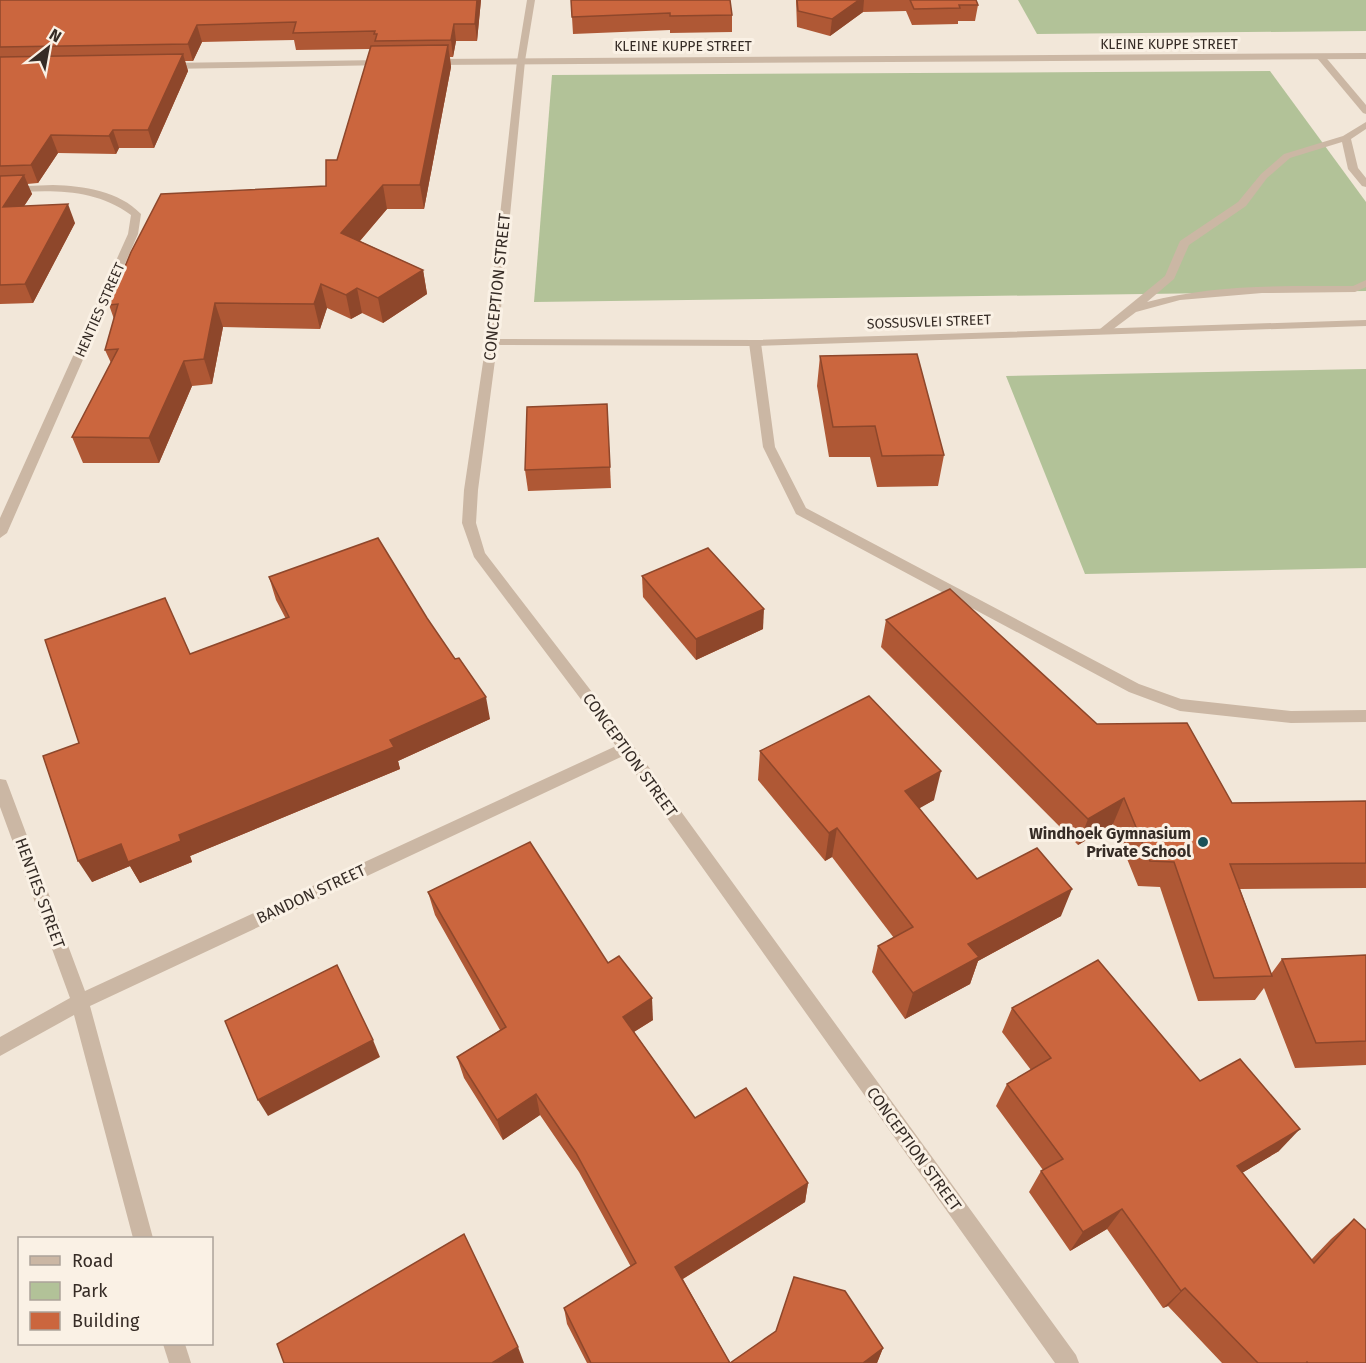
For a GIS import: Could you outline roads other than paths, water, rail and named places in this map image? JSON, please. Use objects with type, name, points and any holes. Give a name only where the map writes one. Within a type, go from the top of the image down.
[{"type":"street","name":"CONCEPTION STREET","points":[[531,0],[521,61],[492,342],[470,498],[469,523],[472,538],[479,554],[626,748],[1068,1363]]},
{"type":"street","points":[[1320,56],[1366,111]]},
{"type":"street","name":"KLEINE KUPPE STREET","points":[[414,63],[1366,56]]},
{"type":"street","points":[[154,67],[390,63]]},
{"type":"street","points":[[1104,331],[1170,277],[1184,243],[1242,204],[1264,176],[1287,156],[1346,138],[1366,125]]},
{"type":"street","points":[[1346,138],[1353,169],[1366,184]]},
{"type":"street","name":"HENTIES STREET","points":[[0,190],[50,188],[88,190],[122,202],[136,214],[133,234],[0,534]]},
{"type":"street","points":[[1132,310],[1180,297],[1262,290],[1354,289],[1366,284]]},
{"type":"street","name":"SOSSUSVLEI STREET","points":[[492,342],[755,343],[1366,323]]},
{"type":"street","points":[[755,343],[769,447],[801,511],[1134,688],[1180,705],[1292,717],[1366,716]]},
{"type":"street","name":"BANDON STREET","points":[[0,1047],[80,1002],[626,748]]},
{"type":"street","name":"HENTIES STREET","points":[[0,784],[80,1002],[142,1237]]},
{"type":"street","points":[[174,1345],[180,1363]]},
{"type":"place","name":"Windhoek Gymnasium Private School","points":[[1203,842]]}]
